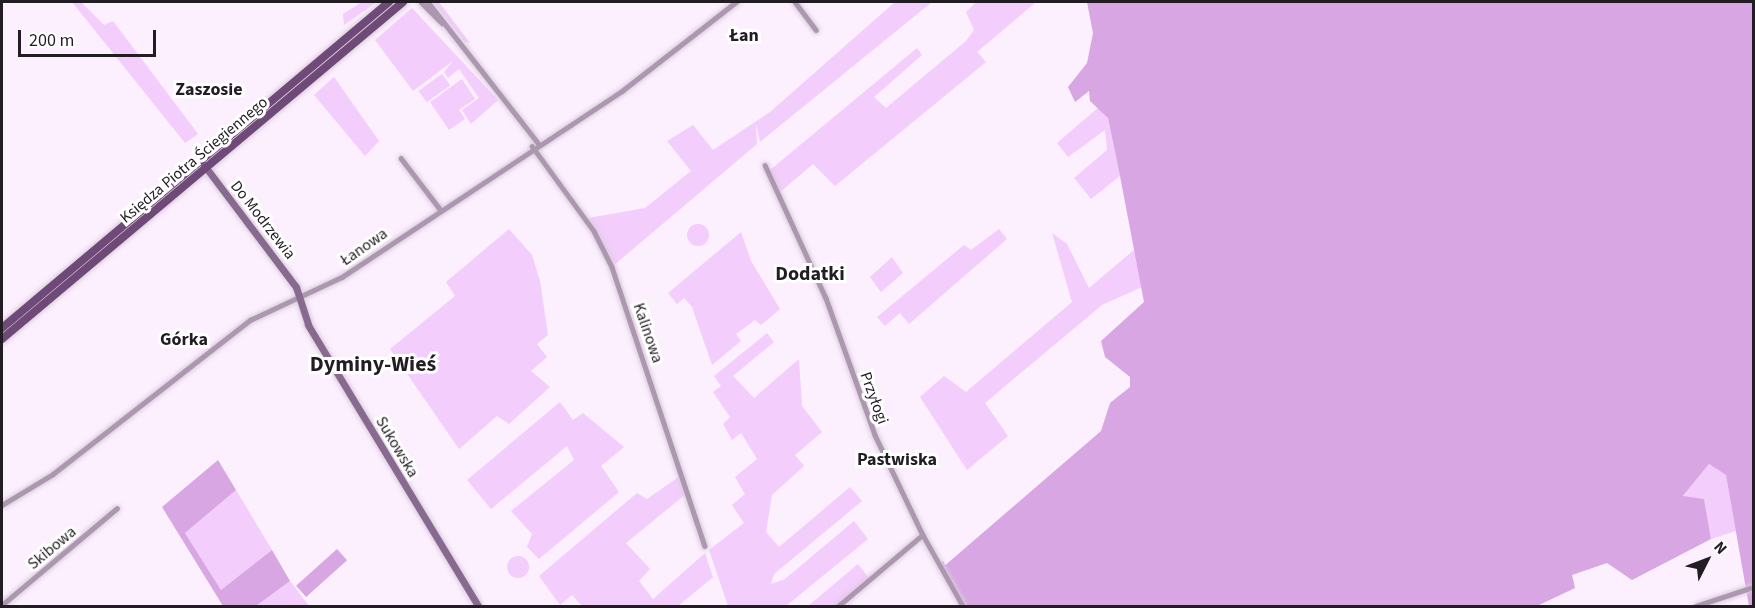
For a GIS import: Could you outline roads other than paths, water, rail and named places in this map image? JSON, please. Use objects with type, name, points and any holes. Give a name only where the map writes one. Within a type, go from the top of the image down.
[{"type":"main road","name":"Księdza Piotra Ściegiennego","points":[[2,328],[389,2]]},
{"type":"main road","name":"Księdza Piotra Ściegiennego","points":[[2,339],[403,2]]},
{"type":"street","name":"Kalinowa","points":[[421,2],[446,27]]},
{"type":"street","name":"Kalinowa","points":[[428,2],[535,145],[594,231],[612,267],[705,546]]},
{"type":"street","name":"Łanowa","points":[[2,505],[53,474],[250,320],[300,299],[535,145],[622,91],[736,2]]},
{"type":"street","points":[[795,2],[816,30]]},
{"type":"street","points":[[401,158],[440,209]]},
{"type":"street","name":"Do Modrzewia","points":[[201,160],[290,276],[300,299]]},
{"type":"street","name":"Przyłogi","points":[[765,165],[826,298],[875,435],[923,536],[963,606]]},
{"type":"street","name":"Sukowska","points":[[300,299],[308,325],[478,606]]},
{"type":"street","name":"Skibowa","points":[[2,605],[117,508]]},
{"type":"street","points":[[839,606],[923,536]]},
{"type":"street","points":[[1696,606],[1750,588]]},
{"type":"waterway","points":[[943,562],[948,574]]},
{"type":"district","name":"Łan","points":[[744,36]]},
{"type":"district","name":"Zaszosie","points":[[209,90]]},
{"type":"district","name":"Dodatki","points":[[810,274]]},
{"type":"district","name":"Górka","points":[[184,340]]},
{"type":"district","name":"Dyminy-Wieś","points":[[373,365]]},
{"type":"district","name":"Pastwiska","points":[[897,460]]}]
